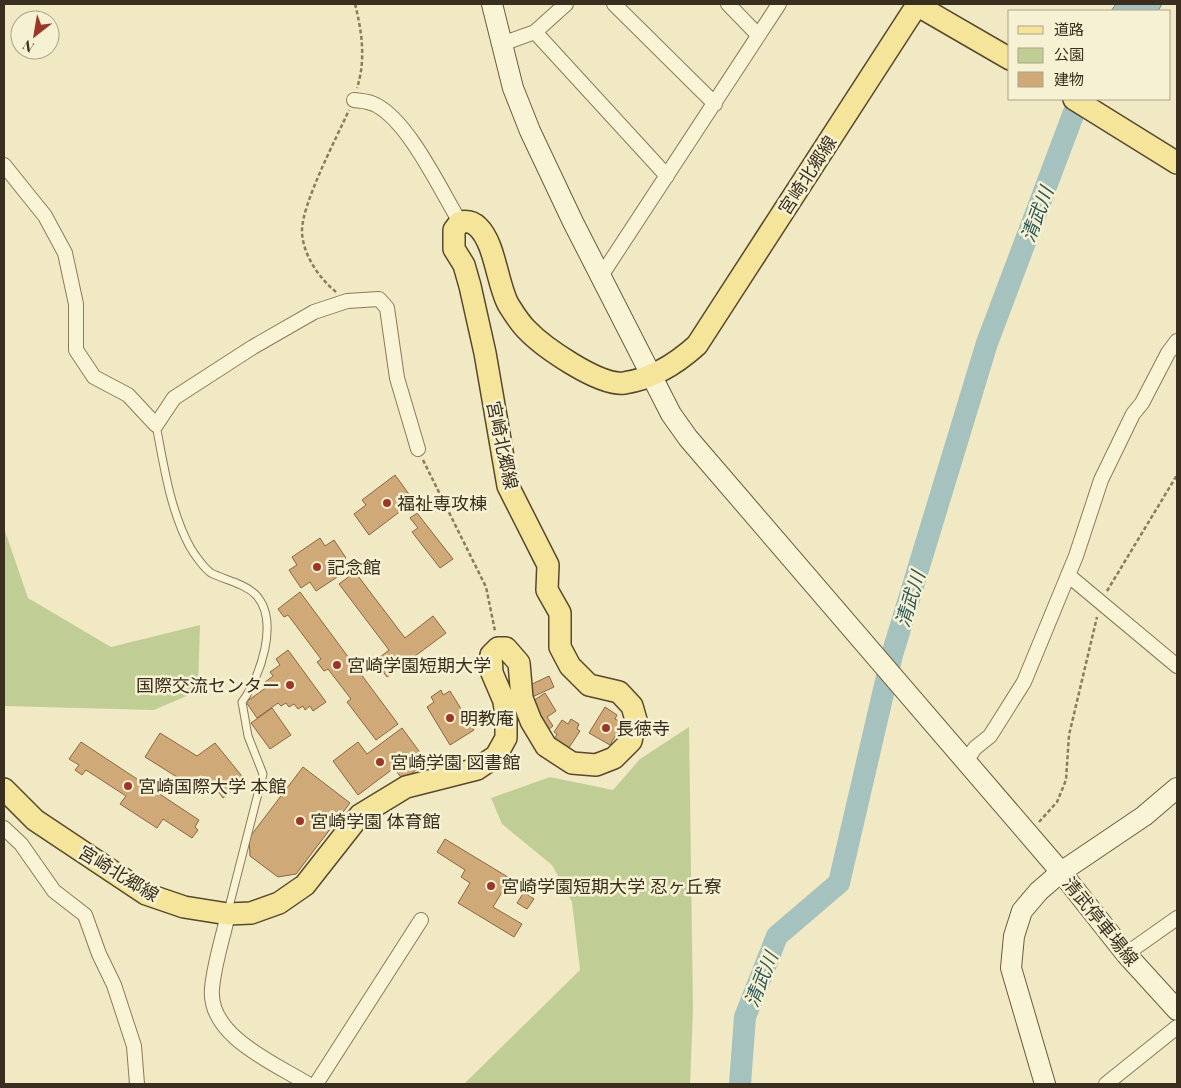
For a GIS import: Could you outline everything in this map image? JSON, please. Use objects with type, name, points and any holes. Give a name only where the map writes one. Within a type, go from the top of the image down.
[{"type":"main road","points":[[916,4],[1008,58]]},
{"type":"main road","name":"宮崎北郷線","points":[[4,789],[34,820],[146,894],[184,908],[228,914],[251,913],[279,903],[305,885],[360,815],[406,787],[477,769],[496,756],[506,738],[504,701],[492,672],[491,655],[498,648],[506,648],[519,663],[522,698],[531,722],[546,746],[572,763],[596,765],[614,758],[631,741],[636,720],[632,706],[619,692],[589,685],[570,666],[560,647],[560,613],[547,590],[548,565],[508,486],[485,353],[464,265],[454,249],[454,230],[460,222],[467,221],[478,227],[489,245],[499,283],[509,305],[525,329],[544,345],[597,377],[622,383],[652,375],[680,360],[697,345],[916,4]]},
{"type":"main road","points":[[1076,100],[1177,162]]},
{"type":"street","points":[[492,4],[512,88],[530,131],[671,414],[688,438],[766,526],[1061,872],[1144,816],[1177,788]]},
{"type":"street","points":[[502,44],[535,32],[566,4]]},
{"type":"street","points":[[614,4],[715,104]]},
{"type":"street","points":[[728,4],[758,36]]},
{"type":"street","points":[[601,276],[779,4]]},
{"type":"street","points":[[535,32],[668,176]]},
{"type":"street","points":[[354,100],[368,101],[378,105],[402,126],[460,222]]},
{"type":"street","points":[[4,165],[45,216],[65,252],[76,304],[76,350],[94,377],[128,395],[156,426],[174,398],[314,312],[347,301],[379,299],[387,308],[397,378],[418,449]]},
{"type":"street","points":[[966,761],[974,748],[990,736],[1024,682],[1068,575],[1101,480],[1133,414],[1142,403],[1168,353],[1177,342]]},
{"type":"street","points":[[1068,575],[1177,666]]},
{"type":"street","points":[[4,828],[21,844],[54,891],[85,915],[99,954],[114,985],[134,1046],[137,1084]]},
{"type":"street","name":"清武停車場線","points":[[1045,1084],[1012,968],[1014,936],[1022,911],[1039,891],[1061,872],[1126,954],[1177,1024]]},
{"type":"street","points":[[228,914],[212,990],[216,1014],[233,1037],[308,1084]]},
{"type":"street","points":[[1126,954],[1177,918]]},
{"type":"street","points":[[316,1084],[421,920]]},
{"type":"street","points":[[1106,1084],[1177,1024]]},
{"type":"lane","points":[[156,426],[176,516],[190,548],[209,572],[256,595],[263,609],[266,630],[265,655],[252,688],[242,702],[248,736],[263,774],[228,914]]},
{"type":"path","points":[[347,301],[327,285],[313,265],[305,247],[302,231],[307,205],[354,100],[361,76],[362,35],[356,4]]},
{"type":"path","points":[[418,449],[486,587],[498,648]]},
{"type":"path","points":[[1028,834],[1057,802],[1066,780],[1069,735],[1100,602],[1177,475]]},
{"type":"green space","points":[[4,528],[28,598],[111,647],[200,625],[198,691],[154,710],[4,706]]},
{"type":"green space","points":[[689,727],[693,1009],[690,1084],[464,1084],[580,970],[572,902],[552,865],[502,824],[491,798],[550,777],[613,790],[640,759]]},
{"type":"water","points":[[1116,4],[1162,4],[1159,10],[1112,10]]},
{"type":"building","name":"福祉専攻棟","points":[[395,475],[414,501],[369,535],[354,514],[366,505],[362,500]]},
{"type":"building","points":[[417,513],[453,559],[440,568],[412,532],[418,528],[410,518]]},
{"type":"building","name":"記念館","points":[[320,538],[325,546],[334,540],[346,558],[339,563],[345,572],[316,591],[310,582],[301,588],[289,570],[297,565],[292,557]]},
{"type":"building","points":[[355,572],[405,638],[433,616],[446,633],[387,677],[375,661],[389,650],[339,584]]},
{"type":"building","name":"宮崎学園短期大学","points":[[300,592],[398,724],[376,740],[347,702],[351,699],[328,669],[324,671],[317,662],[321,659],[288,615],[284,617],[278,609]]},
{"type":"building","name":"国際交流センター","points":[[288,650],[326,702],[313,711],[310,706],[305,710],[303,706],[298,709],[294,704],[289,707],[286,703],[281,706],[278,703],[257,718],[246,702],[267,687],[264,683],[273,676],[270,672],[280,665],[276,659]]},
{"type":"building","points":[[549,676],[554,687],[530,698],[526,687]]},
{"type":"building","name":"明教庵","points":[[441,690],[443,695],[450,691],[474,730],[450,745],[427,707],[434,702],[431,697]]},
{"type":"building","points":[[545,693],[556,711],[547,717],[553,726],[545,732],[527,705]]},
{"type":"building","name":"長徳寺","points":[[605,707],[617,715],[615,719],[623,723],[610,745],[589,733]]},
{"type":"building","points":[[272,708],[291,735],[270,749],[251,723]]},
{"type":"building","points":[[571,719],[579,724],[577,729],[580,731],[568,749],[554,740],[557,734],[554,732],[562,720],[568,724]]},
{"type":"building","name":"宮崎学園 図書館","points":[[402,728],[427,762],[403,780],[394,768],[358,795],[333,761],[358,742],[367,754]]},
{"type":"building","points":[[160,733],[197,756],[215,743],[245,780],[223,798],[209,779],[201,792],[145,757]]},
{"type":"building","name":"宮崎国際大学 本館","points":[[81,742],[199,820],[195,827],[198,830],[192,838],[163,819],[157,828],[120,804],[126,796],[86,770],[82,775],[75,770],[79,765],[69,759]]},
{"type":"building","name":"宮崎学園 体育館","points":[[303,767],[350,803],[296,874],[278,877],[250,856],[249,838]]},
{"type":"building","name":"宮崎学園短期大学 忍ヶ丘寮","points":[[445,839],[516,882],[509,893],[504,889],[493,907],[522,924],[514,937],[458,903],[470,883],[461,877],[465,870],[437,852]]},
{"type":"building","points":[[524,892],[534,899],[527,909],[517,903]]},
{"type":"waterway","name":"清武川","points":[[740,1084],[745,1017],[777,936],[839,883],[892,655],[987,343],[1079,100]]},
{"type":"place","name":"福祉専攻棟","points":[[387,503]]},
{"type":"place","name":"記念館","points":[[317,567]]},
{"type":"place","name":"宮崎学園短期大学","points":[[337,665]]},
{"type":"place","name":"国際交流センター","points":[[290,685]]},
{"type":"place","name":"明教庵","points":[[450,718]]},
{"type":"place","name":"長徳寺","points":[[606,728]]},
{"type":"place","name":"宮崎学園 図書館","points":[[380,762]]},
{"type":"place","name":"宮崎国際大学 本館","points":[[128,786]]},
{"type":"place","name":"宮崎学園 体育館","points":[[300,821]]},
{"type":"place","name":"宮崎学園短期大学 忍ヶ丘寮","points":[[491,886]]}]
